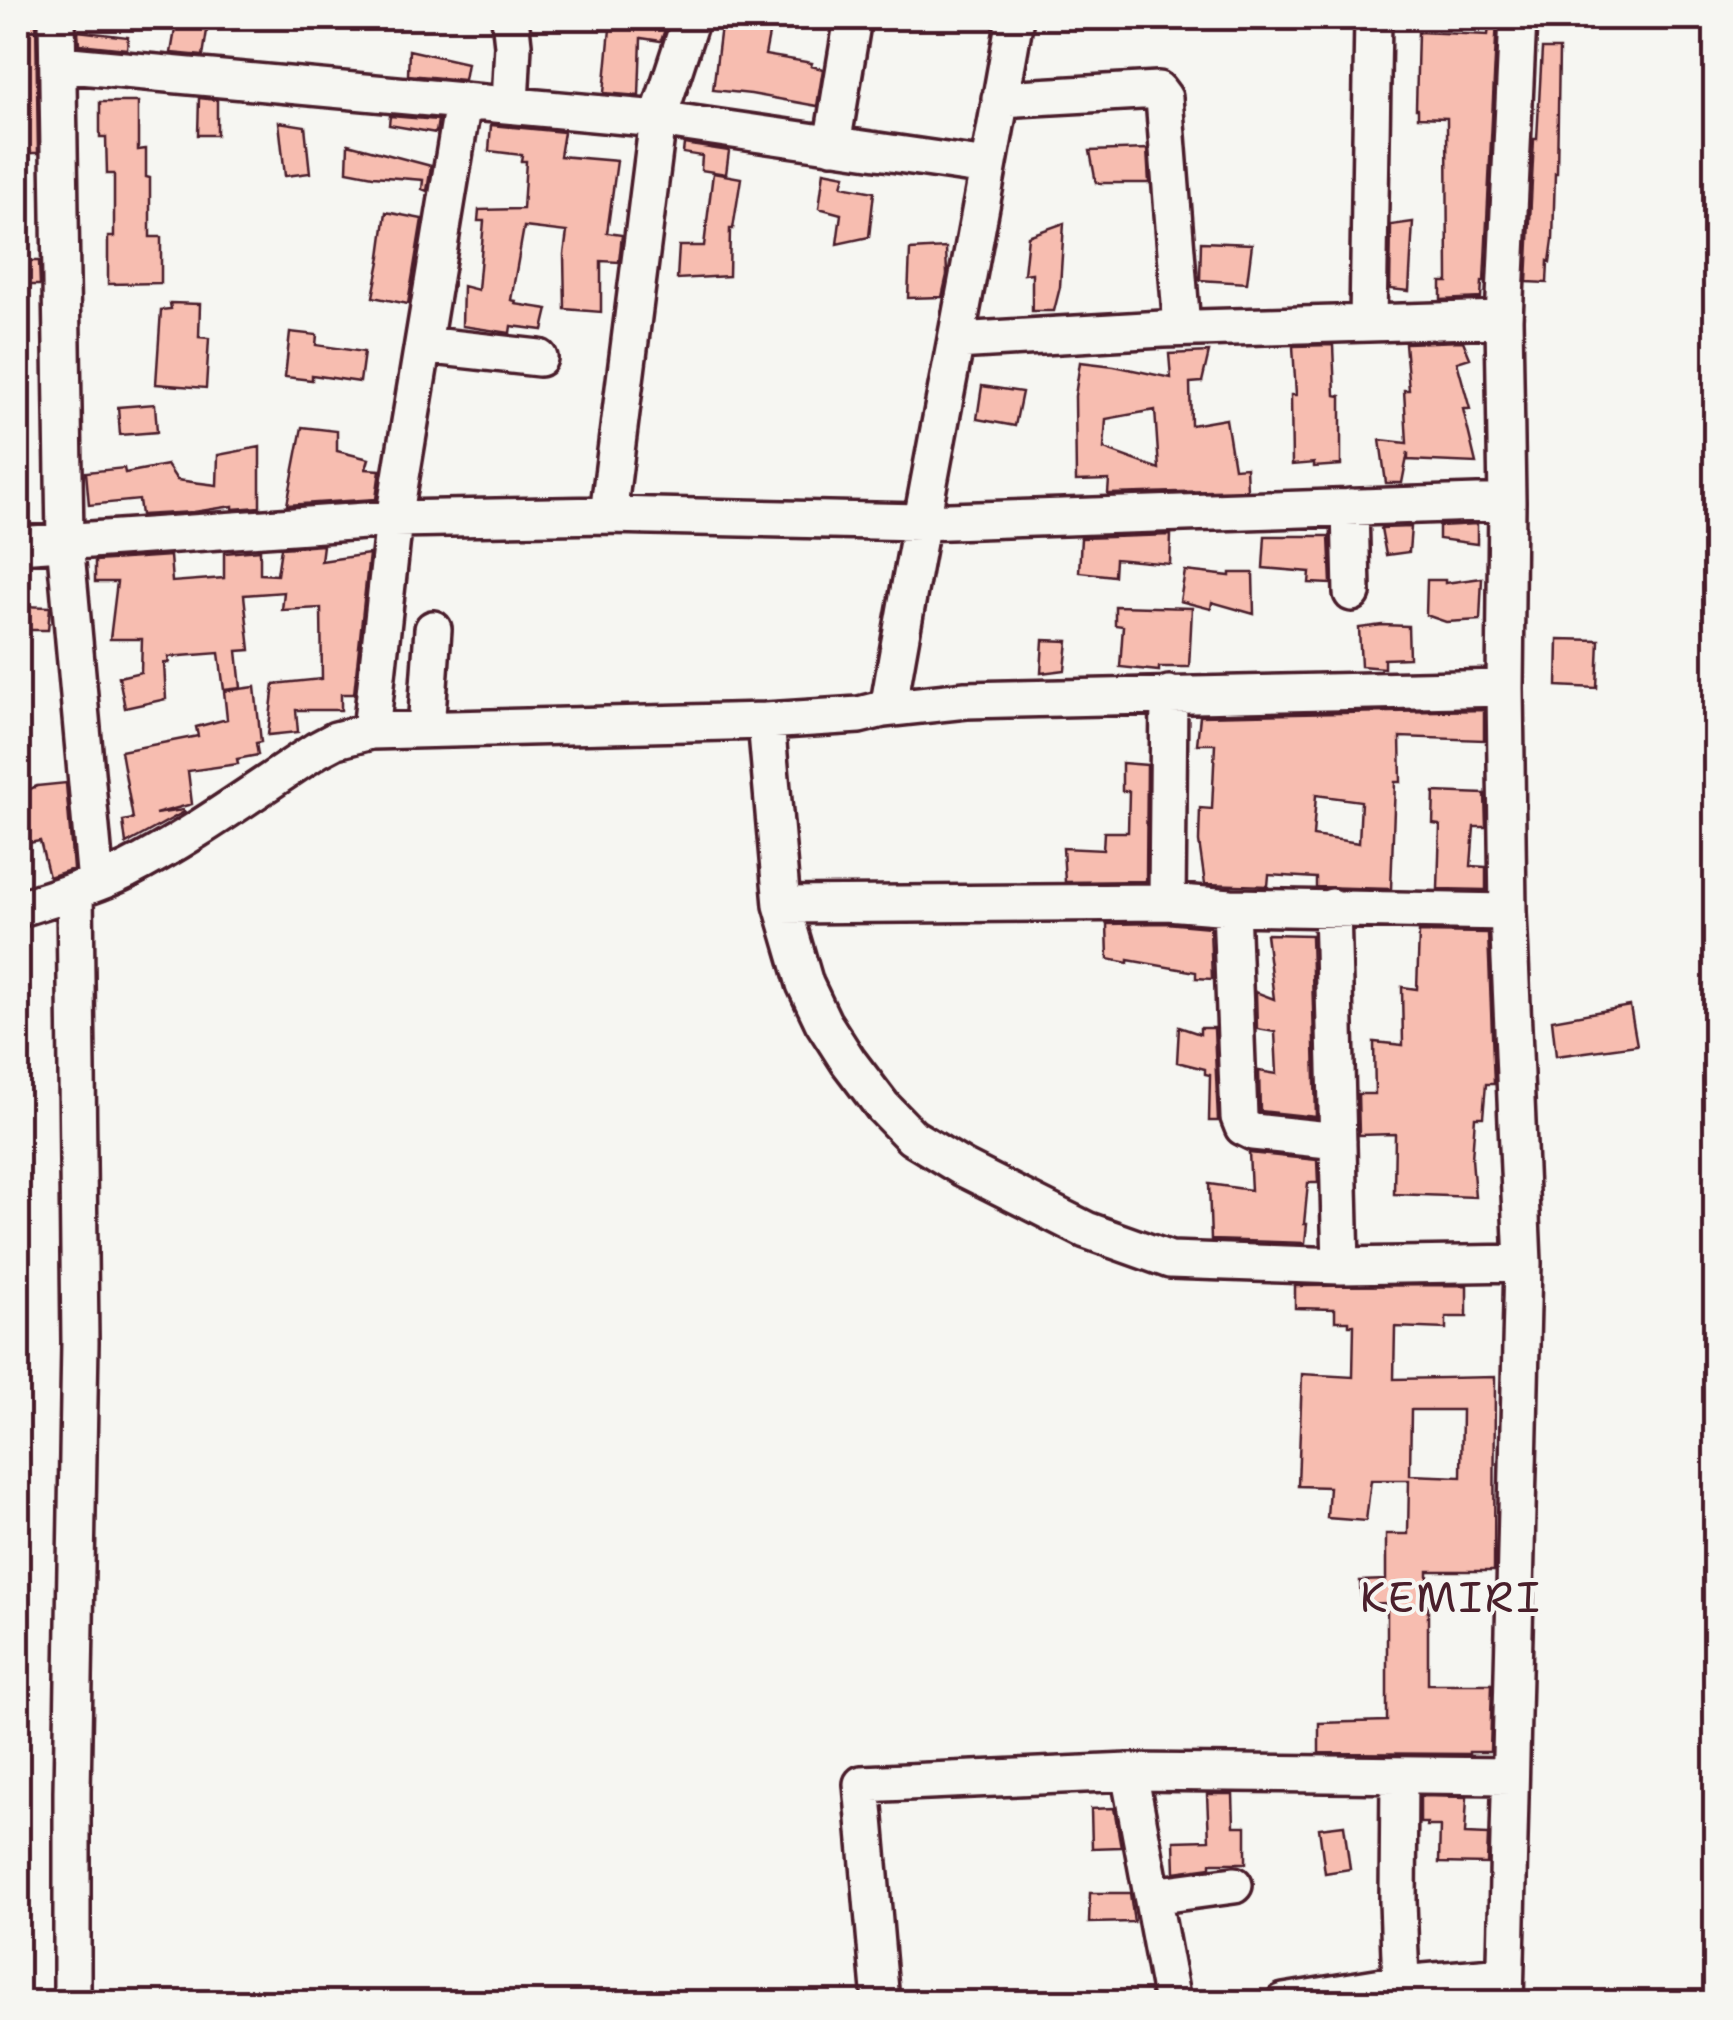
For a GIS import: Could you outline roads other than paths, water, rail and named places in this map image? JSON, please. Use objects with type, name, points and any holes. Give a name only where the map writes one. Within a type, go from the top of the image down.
[{"type":"street","points":[[57,18],[65,541],[86,887],[72,2002]]},
{"type":"street","points":[[510,18],[510,104]]},
{"type":"street","points":[[608,515],[658,119],[691,18]]},
{"type":"street","points":[[832,145],[853,18]]},
{"type":"street","points":[[884,709],[890,698],[1015,18]]},
{"type":"street","points":[[1368,322],[1374,18]]},
{"type":"street","points":[[1284,2002],[1401,1984],[1505,1988],[1524,1264],[1508,912],[1505,688],[1504,319],[1518,18]]},
{"type":"street","points":[[59,64],[658,119],[987,167]]},
{"type":"street","points":[[1000,99],[1158,90],[1164,98],[1182,328]]},
{"type":"street","points":[[371,730],[394,519],[462,102]]},
{"type":"street","points":[[956,341],[1182,328],[1504,319]]},
{"type":"street","points":[[423,345],[539,358]]},
{"type":"street","points":[[18,545],[394,519],[608,515],[920,522],[1507,502]]},
{"type":"street","points":[[1350,507],[1352,593]]},
{"type":"street","points":[[426,728],[433,629]]},
{"type":"street","points":[[18,909],[125,871],[317,750],[371,730],[766,720],[859,715],[966,700],[1505,688]]},
{"type":"street","points":[[1168,902],[1169,694]]},
{"type":"street","points":[[766,720],[782,904],[806,984],[823,1022],[848,1061],[882,1107],[912,1137],[963,1168],[1086,1230],[1170,1260],[1342,1266],[1524,1264]]},
{"type":"street","points":[[782,904],[1168,902],[1232,908],[1508,912]]},
{"type":"street","points":[[1332,907],[1342,1266]]},
{"type":"street","points":[[1232,908],[1239,1117],[1243,1126],[1254,1132],[1338,1141]]},
{"type":"street","points":[[881,2002],[862,1784],[1130,1772],[1510,1776]]},
{"type":"street","points":[[1130,1772],[1172,2002]]},
{"type":"street","points":[[1399,1775],[1401,1984]]},
{"type":"street","points":[[1152,1896],[1234,1885]]},
{"type":"district","name":"KEMIRI","points":[[1451,1597]]}]
